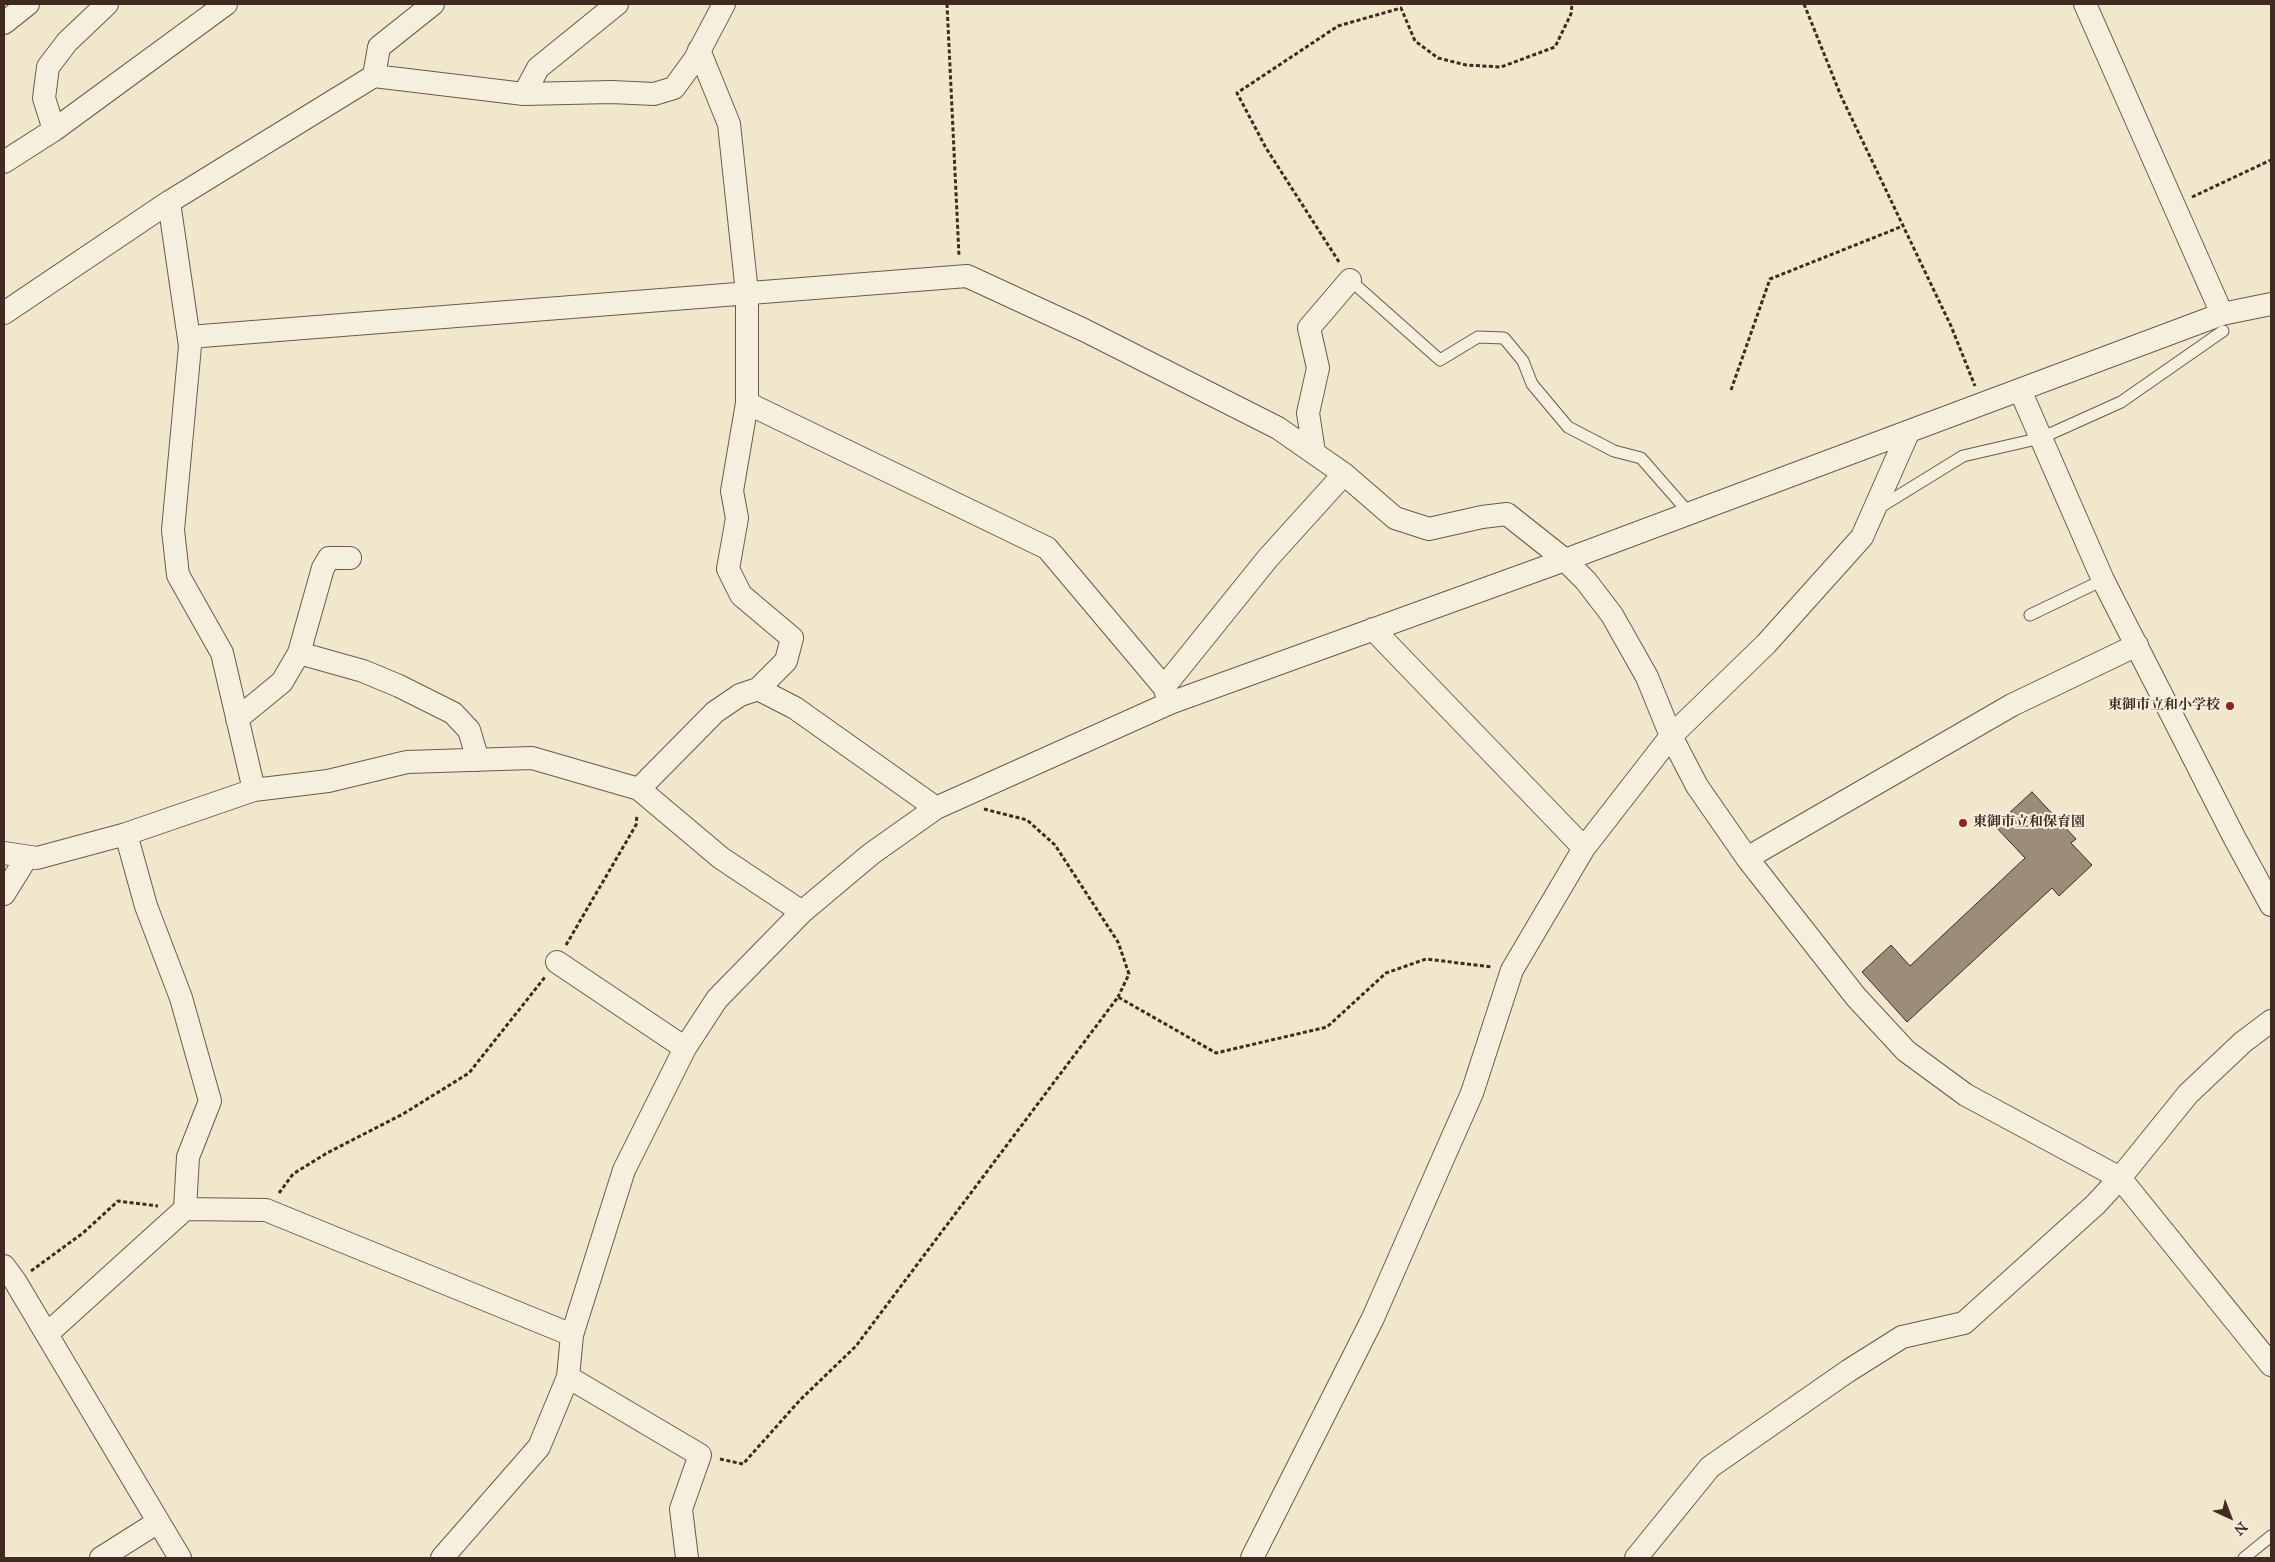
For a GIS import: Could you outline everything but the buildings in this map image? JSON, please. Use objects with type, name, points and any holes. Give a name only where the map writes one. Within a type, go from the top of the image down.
[{"type":"street","points":[[4,23],[28,4]]},
{"type":"street","points":[[54,130],[44,98],[48,67],[67,42],[108,4]]},
{"type":"street","points":[[4,162],[54,130],[226,4]]},
{"type":"street","points":[[374,76],[379,47],[433,4]]},
{"type":"street","points":[[524,94],[538,68],[617,4]]},
{"type":"street","points":[[4,313],[169,202],[374,76],[524,94],[611,92],[654,94],[674,88],[699,50],[724,4]]},
{"type":"street","points":[[2085,4],[2223,323]]},
{"type":"street","points":[[639,790],[715,712],[740,695],[758,689],[786,662],[792,638],[741,595],[728,568],[737,518],[732,491],[747,403],[747,293],[730,124],[699,50]]},
{"type":"street","points":[[169,202],[190,346],[173,530],[178,575],[222,654],[254,790]]},
{"type":"street","points":[[189,337],[967,276],[1084,330],[1278,428],[1344,474],[1395,518],[1429,529],[1482,517],[1507,514],[1565,560],[1586,580],[1612,615],[1647,677],[1671,736],[1697,786],[1747,858],[1856,997],[1906,1051],[1966,1096],[2120,1178],[2271,1364]]},
{"type":"street","points":[[1314,452],[1308,413],[1318,368],[1309,328],[1350,280]]},
{"type":"street","points":[[442,1558],[539,1447],[568,1377],[572,1334],[624,1170],[686,1048],[717,999],[802,912],[871,854],[945,804],[1167,695],[1373,629],[1690,514],[2020,390],[2223,323],[2271,304]]},
{"type":"street","points":[[2020,390],[2103,580],[2234,837],[2271,905]]},
{"type":"street","points":[[747,403],[1047,548],[1167,695]]},
{"type":"street","points":[[1252,1558],[1372,1318],[1438,1170],[1472,1093],[1512,970],[1584,848],[1671,736],[1766,644],[1862,537],[1908,433]]},
{"type":"street","points":[[1167,695],[1268,558],[1344,474]]},
{"type":"street","points":[[236,719],[282,682],[299,653],[323,568],[329,558],[350,558]]},
{"type":"street","points":[[1373,629],[1584,848]]},
{"type":"street","points":[[1747,858],[2012,705],[2137,645]]},
{"type":"street","points":[[299,653],[363,671],[399,686],[453,713],[469,730],[478,760]]},
{"type":"street","points":[[758,689],[795,708],[945,804]]},
{"type":"street","points":[[4,853],[36,858],[126,834],[254,790],[328,781],[407,762],[532,758],[639,790],[721,858],[802,912]]},
{"type":"street","points":[[126,834],[146,906],[181,998],[210,1101],[188,1156],[186,1209]]},
{"type":"street","points":[[4,894],[27,857]]},
{"type":"street","points":[[557,962],[686,1048]]},
{"type":"street","points":[[1636,1558],[1710,1467],[1848,1371],[1902,1337],[1964,1323],[2096,1204],[2120,1178],[2188,1094],[2243,1042],[2271,1021]]},
{"type":"street","points":[[47,1334],[186,1209],[266,1210],[572,1334]]},
{"type":"street","points":[[8,1282],[47,1334],[180,1558]]},
{"type":"street","points":[[568,1377],[700,1455],[681,1509],[687,1558]]},
{"type":"street","points":[[100,1558],[158,1522]]},
{"type":"lane","points":[[1350,280],[1440,360],[1478,337],[1504,338],[1523,361],[1532,384],[1568,427],[1614,451],[1641,458],[1690,514]]},
{"type":"lane","points":[[1873,511],[1963,456],[2041,438],[2121,402],[2223,323]]},
{"type":"lane","points":[[2030,615],[2103,580]]},
{"type":"lane","points":[[2244,1558],[2271,1536]]},
{"type":"path","points":[[947,4],[960,276]]},
{"type":"path","points":[[1350,280],[1266,148],[1238,94],[1338,26],[1401,8],[1415,41],[1438,58],[1466,66],[1501,67],[1555,47],[1571,14],[1572,4]]},
{"type":"path","points":[[1804,4],[1841,96],[1951,326],[1983,405]]},
{"type":"path","points":[[2174,206],[2271,160]]},
{"type":"path","points":[[1731,390],[1770,279],[1903,226]]},
{"type":"path","points":[[266,1210],[294,1174],[327,1153],[403,1114],[469,1073],[557,962],[580,918],[636,825],[639,790]]},
{"type":"path","points":[[700,1455],[743,1464],[800,1400],[856,1346],[1118,998],[1129,974],[1118,942],[1055,845],[1028,820],[975,807],[945,804]]},
{"type":"path","points":[[1118,998],[1216,1053],[1327,1027],[1386,973],[1426,959],[1512,970]]},
{"type":"path","points":[[8,1282],[84,1234],[118,1202],[186,1209]]},
{"type":"place","name":"東御市立和小学校","points":[[2230,706]]},
{"type":"place","name":"東御市立和保育園","points":[[1963,823]]}]
